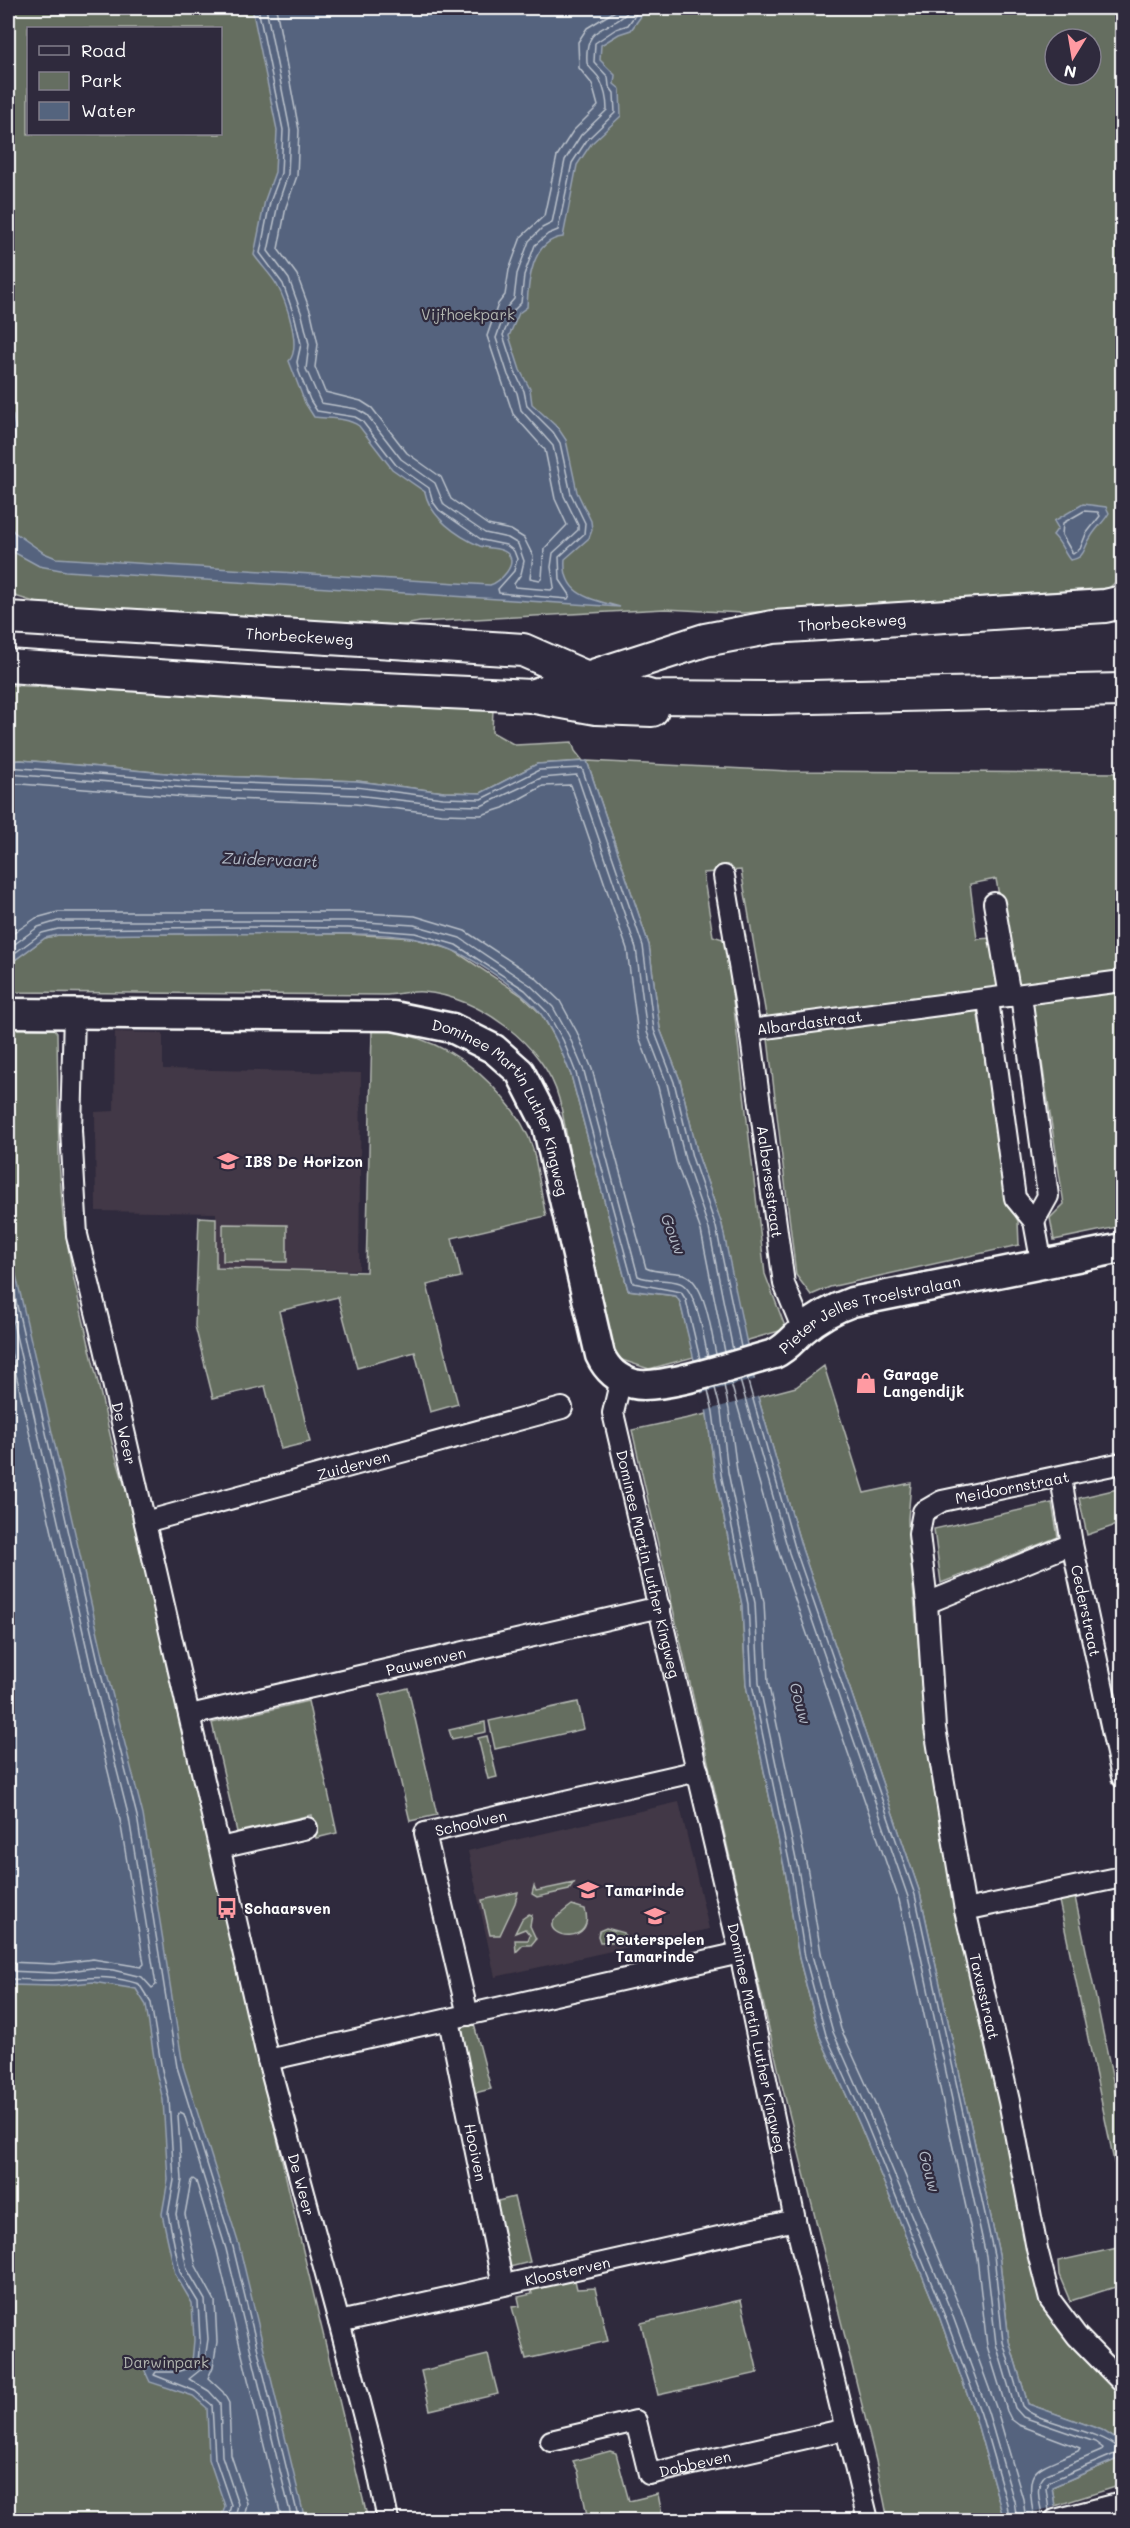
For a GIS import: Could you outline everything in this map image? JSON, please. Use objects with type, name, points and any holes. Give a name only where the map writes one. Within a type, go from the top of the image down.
[{"type":"main road","name":"Thorbeckeweg","points":[[8,666],[276,684],[531,696],[705,640],[773,627],[1105,606],[1122,602]]},
{"type":"main road","name":"Thorbeckeweg","points":[[12,617],[523,650],[587,678],[652,697],[766,699],[1122,690]]},
{"type":"main road","points":[[531,696],[596,708],[804,712],[1122,701]]},
{"type":"street","name":"Albardastraat","points":[[724,876],[750,1030],[988,1000]]},
{"type":"street","points":[[994,903],[1015,996],[1048,1196],[1034,1221]]},
{"type":"street","points":[[1042,1264],[1034,1221],[1015,1198],[988,1000],[1122,981]]},
{"type":"street","points":[[8,1013],[74,1013]]},
{"type":"street","name":"Dominee Martin Luther Kingweg","points":[[74,1013],[393,1016],[452,1028],[494,1048],[520,1072],[547,1125],[600,1355],[612,1373],[621,1379],[614,1413],[740,1953],[795,2220],[868,2520]]},
{"type":"street","name":"De Weer","points":[[74,1013],[70,1130],[77,1235],[146,1522],[268,2060],[339,2322],[377,2468],[388,2520]]},
{"type":"street","name":"Aalbersestraat","points":[[750,1030],[784,1284],[803,1330]]},
{"type":"street","name":"Pieter Jelles Troelstralaan","points":[[621,1379],[647,1386],[666,1383],[774,1354],[784,1349],[803,1330],[840,1306],[862,1299],[1122,1248]]},
{"type":"street","name":"Zuiderven","points":[[146,1522],[562,1408]]},
{"type":"street","name":"Meidoornstraat","points":[[927,1603],[919,1534],[923,1512],[942,1501],[1061,1478],[1122,1463]]},
{"type":"street","name":"Cederstraat","points":[[1061,1478],[1072,1544],[1122,1777]]},
{"type":"street","points":[[927,1603],[1072,1544]]},
{"type":"street","name":"Taxusstraat","points":[[927,1603],[935,1728],[965,1910],[1009,2101],[1037,2249],[1050,2301],[1077,2336],[1115,2362],[1122,2382]]},
{"type":"street","name":"Pauwenven","points":[[190,1715],[660,1607]]},
{"type":"street","name":"Schoolven","points":[[458,2017],[426,1833],[698,1771]]},
{"type":"street","points":[[220,1848],[307,1828]]},
{"type":"street","points":[[965,1910],[1122,1877]]},
{"type":"street","points":[[268,2060],[740,1953]]},
{"type":"street","name":"Hooiven","points":[[458,2017],[503,2286]]},
{"type":"street","name":"Kloosterven","points":[[339,2322],[795,2220]]},
{"type":"street","name":"Dobbeven","points":[[551,2441],[636,2421],[649,2474],[846,2429]]},
{"type":"street","points":[[1055,2520],[1122,2503]]},
{"type":"shaded area","name":"IBS De Horizon","points":[[115,1032],[163,1033],[163,1069],[361,1073],[359,1270],[216,1268],[216,1213],[96,1211],[95,1112],[114,1111]]},
{"type":"shaded area","name":"Tamarinde","points":[[679,1802],[709,1929],[495,1977],[468,1851]]},
{"type":"green space","name":"Vijfhoekpark","points":[[8,8],[1122,8],[1122,576],[1109,588],[743,613],[665,609],[420,622],[365,633],[41,604],[8,594]]},
{"type":"green space","points":[[8,685],[493,710],[492,732],[515,745],[572,742],[575,751],[583,761],[537,764],[481,793],[444,792],[357,781],[188,775],[21,760],[8,761]]},
{"type":"green space","points":[[587,761],[788,771],[1122,773],[1122,971],[1025,987],[1015,985],[996,879],[970,884],[977,939],[992,938],[999,988],[767,1021],[741,870],[703,873],[713,936],[726,940],[765,1274],[786,1329],[745,1341],[722,1225],[698,1155],[680,1080],[660,1029],[649,945]]},
{"type":"green space","points":[[348,934],[413,938],[453,950],[521,995],[542,1015],[558,1043],[571,1075],[628,1290],[676,1296],[680,1302],[694,1357],[649,1369],[613,1357],[581,1214],[559,1099],[540,1060],[524,1042],[487,1013],[444,996],[419,992],[387,995],[8,992],[8,965],[45,938],[58,935]]},
{"type":"green space","points":[[1122,988],[1122,1226],[1054,1240],[1050,1218],[1064,1204],[1033,1005],[1042,998]]},
{"type":"green space","points":[[977,1009],[1006,1198],[1018,1221],[1019,1245],[830,1287],[811,1295],[796,1275],[768,1039],[782,1035]]},
{"type":"green space","name":"Darwinpark","points":[[8,1028],[53,1028],[57,1033],[59,1161],[63,1217],[73,1276],[113,1447],[133,1513],[300,2238],[368,2520],[8,2520]]},
{"type":"green space","points":[[372,1031],[401,1033],[434,1044],[464,1061],[491,1084],[521,1122],[531,1142],[546,1216],[452,1238],[461,1277],[427,1285],[458,1404],[430,1412],[415,1352],[357,1368],[338,1297],[279,1311],[310,1442],[281,1449],[265,1386],[213,1398],[195,1326],[199,1217],[216,1218],[216,1268],[366,1272]]},
{"type":"green space","points":[[223,1224],[287,1225],[287,1262],[223,1261]]},
{"type":"green space","points":[[824,1366],[864,1493],[911,1483],[909,1542],[920,1663],[936,1782],[1062,2329],[1122,2397],[1122,2443],[1101,2430],[1028,2404],[1009,2341],[999,2254],[920,1893],[802,1549],[758,1397],[796,1387]]},
{"type":"green space","points":[[707,1414],[715,1475],[742,1605],[746,1685],[786,1876],[799,1958],[820,2037],[860,2125],[939,2316],[975,2416],[1003,2516],[984,2520],[888,2520],[876,2461],[782,2085],[632,1430]]},
{"type":"green space","points":[[1122,1488],[1122,1523],[1087,1535],[1079,1498]]},
{"type":"green space","points":[[1052,1503],[1058,1537],[941,1583],[934,1529]]},
{"type":"green space","points":[[408,1688],[437,1815],[410,1821],[380,1695]]},
{"type":"green space","points":[[308,1701],[337,1833],[316,1838],[311,1815],[237,1832],[212,1723]]},
{"type":"green space","points":[[578,1702],[584,1729],[495,1749],[489,1721]]},
{"type":"green space","points":[[485,1722],[486,1732],[452,1739],[449,1730]]},
{"type":"green space","points":[[487,1736],[497,1777],[488,1779],[478,1738]]},
{"type":"green space","points":[[574,1883],[569,1890],[537,1897],[532,1894],[534,1886],[536,1891]]},
{"type":"green space","points":[[518,1892],[500,1935],[490,1935],[482,1900]]},
{"type":"green space","points":[[1075,1897],[1122,2124],[1122,2199],[1059,1901]]},
{"type":"green space","points":[[572,1905],[585,1909],[586,1921],[583,1929],[577,1934],[562,1934],[552,1927],[553,1921]]},
{"type":"green space","points":[[529,1914],[532,1915],[530,1926],[536,1939],[531,1945],[523,1945],[516,1952],[515,1940],[528,1940],[530,1935],[525,1929],[515,1933],[522,1919]]},
{"type":"green space","points":[[606,1928],[625,1935],[612,1942],[600,1942],[599,1931]]},
{"type":"green space","points":[[474,2024],[491,2089],[459,2097],[442,2032]]},
{"type":"green space","points":[[514,2197],[530,2262],[498,2270],[482,2205]]},
{"type":"green space","points":[[1122,2247],[1122,2285],[1070,2301],[1059,2275],[1058,2261]]},
{"type":"green space","points":[[574,2276],[577,2289],[595,2288],[608,2341],[526,2359],[512,2307],[520,2306],[518,2297],[532,2294],[530,2285]]},
{"type":"green space","points":[[741,2300],[758,2373],[658,2395],[641,2323]]},
{"type":"green space","points":[[488,2355],[498,2394],[430,2410],[421,2371]]},
{"type":"green space","points":[[610,2451],[616,2453],[629,2501],[658,2494],[663,2520],[588,2520],[578,2471],[573,2461]]},
{"type":"green space","points":[[1122,2457],[1122,2485],[1055,2506],[1052,2487]]},
{"type":"water","points":[[252,8],[647,8],[631,30],[601,45],[600,60],[615,75],[614,84],[620,89],[621,116],[591,144],[577,165],[563,237],[544,246],[538,254],[531,274],[527,307],[519,313],[509,336],[520,370],[530,389],[532,404],[558,428],[566,440],[577,492],[591,521],[592,530],[589,538],[565,559],[568,581],[573,588],[589,598],[620,607],[66,571],[39,566],[8,549],[8,407],[15,427],[11,528],[44,553],[56,558],[490,585],[499,580],[510,567],[510,557],[504,551],[480,546],[462,537],[446,525],[432,510],[425,492],[392,469],[359,426],[343,420],[314,417],[305,403],[289,361],[293,354],[293,335],[281,292],[254,255],[265,200],[275,172],[277,130]]},
{"type":"water","points":[[1083,504],[1106,507],[1109,513],[1088,541],[1082,555],[1070,560],[1053,535],[1058,528],[1054,521]]},
{"type":"water","points":[[21,760],[188,775],[357,781],[444,792],[481,793],[537,764],[587,761],[649,945],[660,1029],[680,1080],[698,1155],[722,1225],[758,1397],[802,1549],[920,1893],[999,2254],[1009,2341],[1028,2404],[1102,2430],[1122,2443],[1122,2457],[1052,2487],[1057,2520],[1004,2520],[975,2416],[939,2316],[860,2125],[820,2037],[799,1958],[786,1876],[746,1685],[742,1605],[715,1475],[707,1414],[680,1302],[676,1296],[628,1290],[571,1075],[543,1017],[527,999],[502,979],[475,962],[435,944],[398,936],[341,934],[58,935],[45,938],[8,965],[8,761]]},
{"type":"water","points":[[8,1240],[107,1673],[143,1815],[183,2066],[239,2245],[305,2520],[221,2520],[225,2506],[209,2459],[207,2408],[193,2396],[150,2382],[145,2371],[149,2365],[175,2366],[192,2362],[194,2340],[192,2303],[175,2274],[162,2214],[168,2180],[163,2100],[146,2005],[136,1989],[93,1982],[55,1986],[8,1985]]},
{"type":"pier","points":[[757,1379],[760,1396],[704,1411],[699,1394]]},
{"type":"pier","points":[[1058,2506],[1060,2520],[1001,2520]]},
{"type":"place","name":"IBS De Horizon","points":[[228,1161]]},
{"type":"place","name":"Garage Langendijk","points":[[866,1383]]},
{"type":"place","name":"Tamarinde","points":[[588,1890]]},
{"type":"place","name":"Schaarsven","points":[[227,1908]]},
{"type":"place","name":"Peuterspelen Tamarinde","points":[[655,1916]]},
{"type":"water label","name":"Zuidervaart","points":[[270,859]]},
{"type":"water label","name":"Gouw","points":[[674,1234]]},
{"type":"water label","name":"Gouw","points":[[801,1703]]},
{"type":"water label","name":"Gouw","points":[[930,2171]]}]
